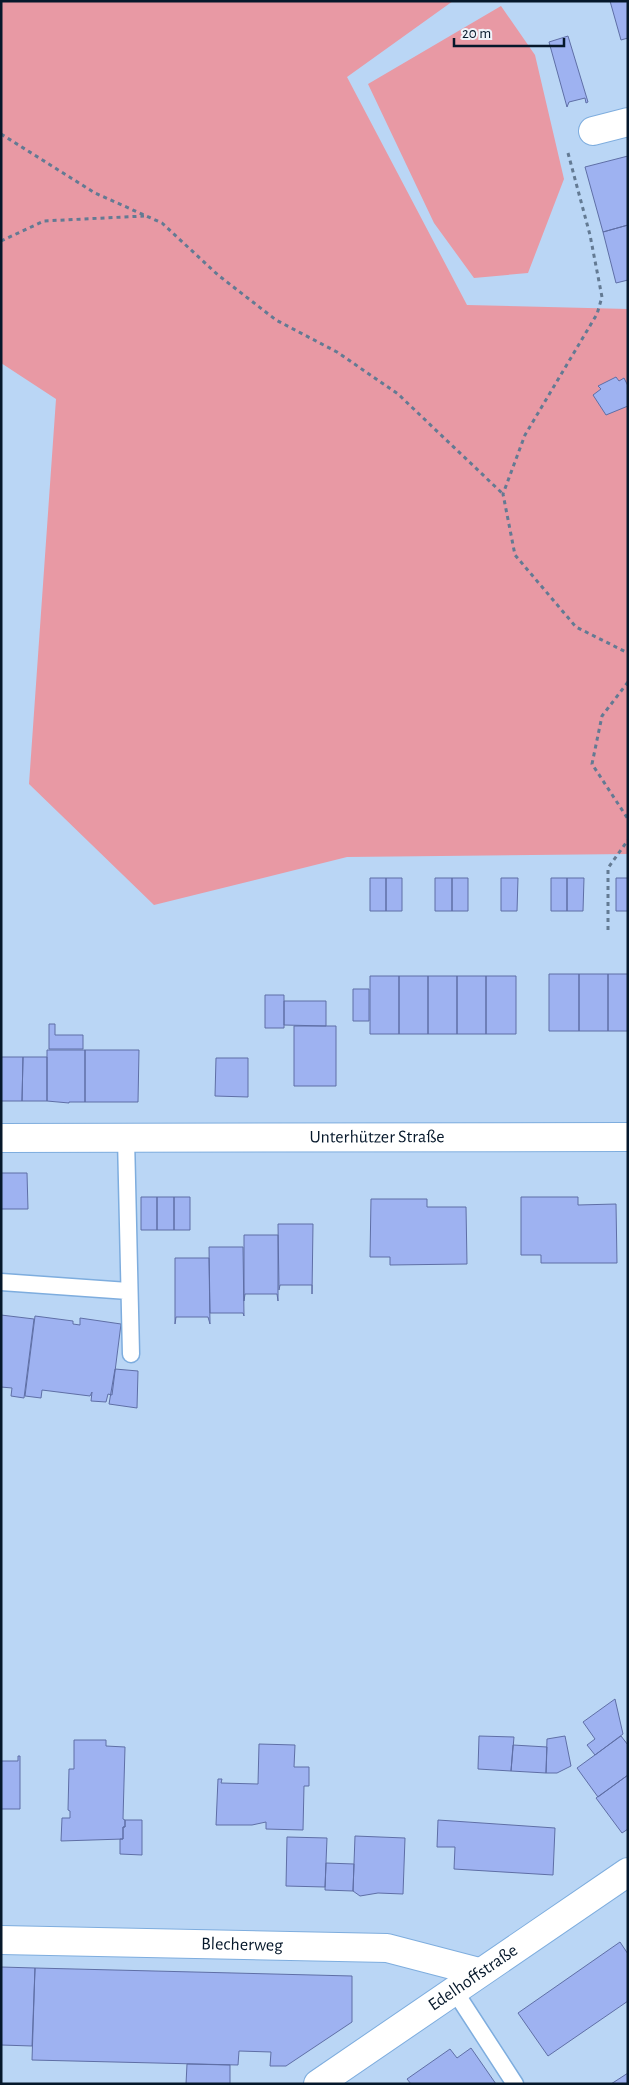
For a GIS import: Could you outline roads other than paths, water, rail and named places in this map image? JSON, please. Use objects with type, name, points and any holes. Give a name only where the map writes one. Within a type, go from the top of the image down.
[{"type":"street","points":[[594,131],[628,122]]},
{"type":"street","name":"Unterhützer Straße","points":[[1,1138],[628,1138]]},
{"type":"street","name":"Edelhoffstraße","points":[[318,2084],[479,1972],[628,1872]]},
{"type":"street","name":"Blecherweg","points":[[1,1940],[387,1948],[479,1972]]},
{"type":"lane","points":[[126,1138],[128,1291],[131,1354]]},
{"type":"lane","points":[[1,1282],[128,1291]]},
{"type":"lane","points":[[454,1990],[515,2084]]}]
